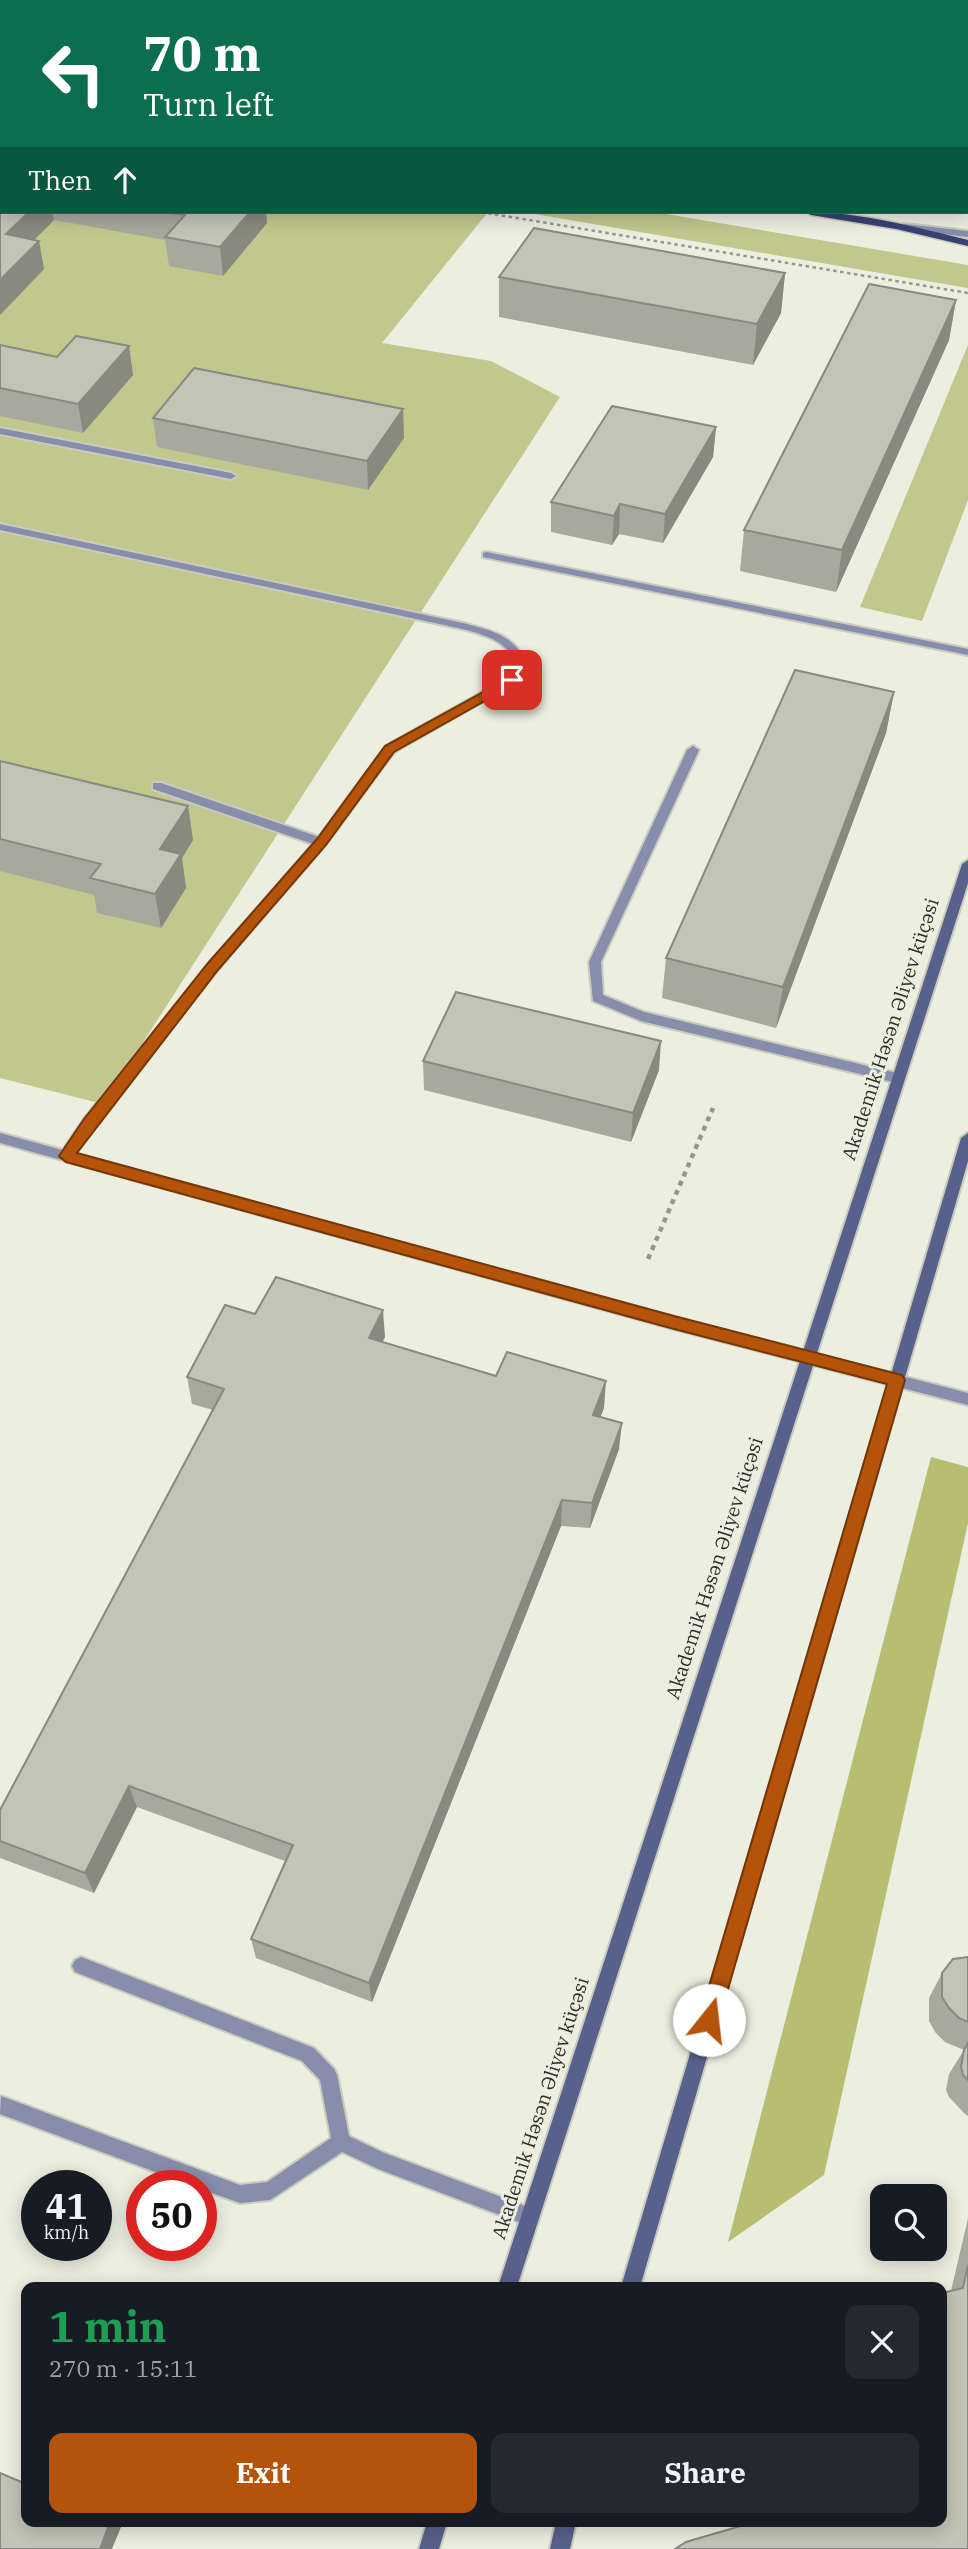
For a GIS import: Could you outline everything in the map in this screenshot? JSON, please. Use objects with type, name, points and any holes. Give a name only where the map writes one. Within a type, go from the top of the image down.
[{"type":"main road","points":[[823,214],[896,226],[968,243]]},
{"type":"main road","name":"Akademik Həsən Əliyev küçəsi","points":[[510,2282],[806,1357],[968,864]]},
{"type":"main road","points":[[632,2282],[968,1138]]},
{"type":"main road","points":[[429,2549],[436,2527]]},
{"type":"main road","points":[[560,2549],[564,2527]]},
{"type":"street","points":[[896,226],[968,234]]},
{"type":"street","points":[[0,431],[231,476]]},
{"type":"street","points":[[0,527],[459,625],[498,636],[518,650],[521,663],[512,680],[390,749],[321,842],[213,967],[89,1123],[66,1156]]},
{"type":"street","points":[[487,555],[968,652]]},
{"type":"street","points":[[693,750],[595,961],[597,998],[641,1016],[897,1078]]},
{"type":"street","points":[[157,786],[321,842]]},
{"type":"street","points":[[0,1138],[968,1399]]},
{"type":"street","points":[[81,1966],[308,2054],[328,2075],[341,2142]]},
{"type":"street","points":[[1,2105],[240,2194],[270,2192],[341,2142]]},
{"type":"street","points":[[341,2142],[378,2160],[529,2217]]},
{"type":"path","points":[[493,214],[968,293]]},
{"type":"path","points":[[648,1259],[713,1108]]},
{"type":"green space","points":[[0,214],[486,214],[382,343],[491,361],[560,397],[103,1104],[0,1078]]},
{"type":"green space","points":[[535,214],[666,214],[968,265],[968,288]]},
{"type":"green space","points":[[968,345],[968,500],[922,621],[860,607]]},
{"type":"green space","points":[[931,1457],[968,1467],[968,1523],[824,2175],[728,2242]]},
{"type":"building","points":[[0,214],[27,214],[6,234],[39,241],[0,280]]},
{"type":"building","points":[[178,214],[248,214],[220,247],[165,237],[185,215]]},
{"type":"building","points":[[534,228],[785,273],[757,324],[499,277]]},
{"type":"building","points":[[869,284],[956,300],[842,550],[744,530]]},
{"type":"building","points":[[76,336],[129,346],[78,404],[0,388],[0,345],[57,357]]},
{"type":"building","points":[[194,368],[403,409],[367,461],[153,418]]},
{"type":"building","points":[[612,406],[716,427],[665,514],[620,504],[614,516],[551,502]]},
{"type":"building","points":[[795,670],[894,692],[783,987],[666,958]]},
{"type":"building","points":[[0,761],[188,806],[160,849],[181,854],[155,894],[90,878],[101,864],[0,839]]},
{"type":"building","points":[[456,992],[661,1041],[633,1113],[423,1061]]},
{"type":"building","points":[[276,1277],[383,1310],[369,1338],[496,1376],[507,1352],[606,1381],[593,1415],[622,1423],[592,1503],[562,1500],[369,1983],[251,1939],[293,1845],[129,1786],[85,1873],[0,1841],[0,1810],[224,1389],[187,1377],[225,1305],[255,1314]]},
{"type":"building","points":[[968,1957],[968,2022],[959,2018],[942,1997],[942,1973],[953,1959]]},
{"type":"building","points":[[968,2043],[968,2080],[961,2067]]},
{"type":"building","points":[[968,2265],[968,2549],[675,2549],[686,2542],[737,2527],[947,2527],[947,2292],[963,2288]]},
{"type":"building","points":[[0,2473],[21,2482],[21,2527],[108,2527],[100,2549],[0,2549]]},
{"type":"route","points":[[512,680],[438,724],[417,731],[390,749],[321,842],[213,967],[89,1123],[66,1156],[674,1323],[896,1380],[709,2020]]}]
